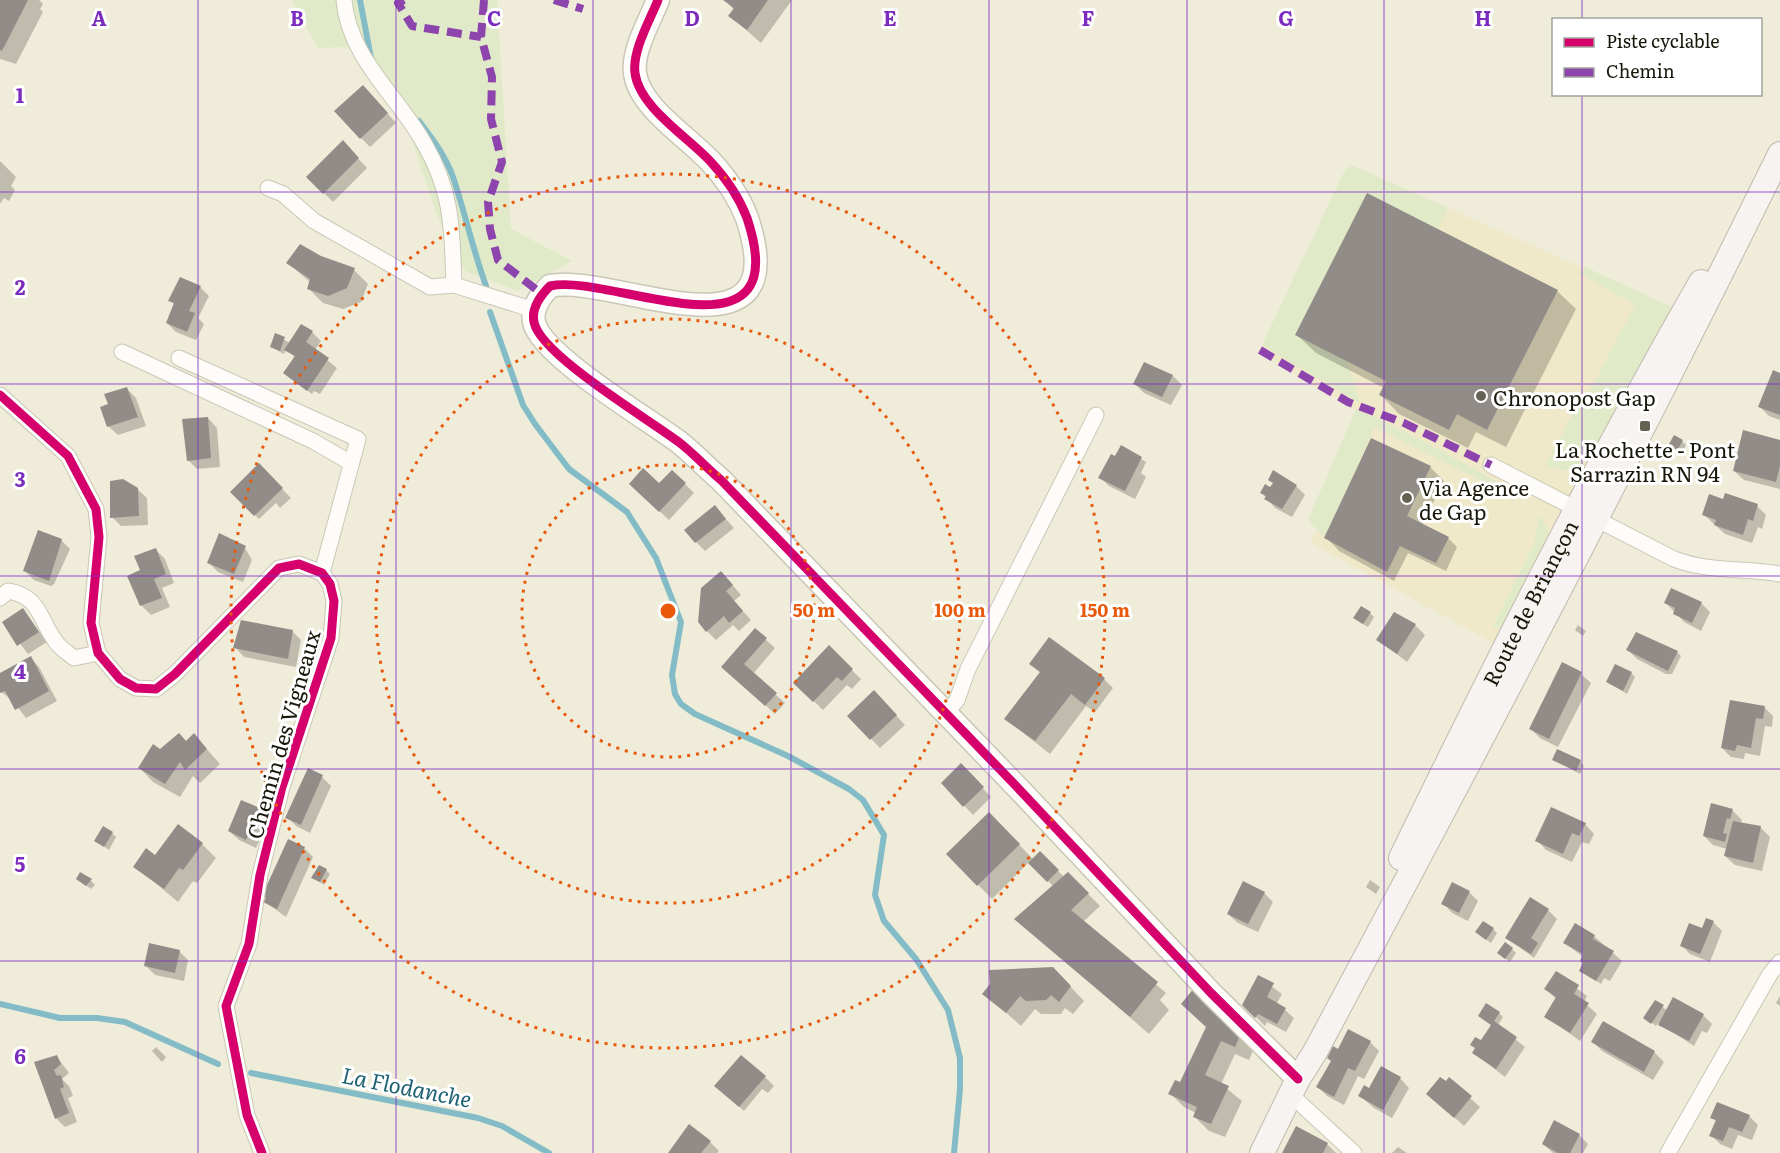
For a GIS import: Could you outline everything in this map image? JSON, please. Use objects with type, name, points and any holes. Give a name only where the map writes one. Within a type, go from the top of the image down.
[{"type":"main road","name":"Route de Briançon","points":[[1297,1081],[1315,1052],[1503,698],[1587,514],[1633,400],[1780,145]]},
{"type":"main road","name":"Route de Briançon","points":[[1262,1153],[1350,962],[1462,730],[1587,514],[1666,387],[1780,154]]},
{"type":"street","points":[[344,0],[345,13],[355,41],[369,68],[399,104],[425,144],[445,189],[452,216],[454,285]]},
{"type":"street","points":[[658,0],[642,34],[634,71],[638,86],[651,104],[709,160],[732,188],[746,217],[754,245],[752,281],[740,295],[724,304],[705,305],[680,304],[564,282],[550,286],[534,310],[534,322],[539,334],[550,347],[581,373],[681,444],[721,480],[1297,1081],[1354,1153]]},
{"type":"street","points":[[268,188],[283,194],[314,221],[430,287],[454,285],[534,310]]},
{"type":"street","points":[[122,352],[313,441],[351,463]]},
{"type":"street","points":[[0,395],[68,456],[96,510],[99,537],[91,623],[98,653],[120,679],[136,688],[156,689],[175,674],[279,568],[299,564],[322,573],[358,439],[179,358]]},
{"type":"street","points":[[946,713],[957,700],[968,669],[1096,415]]},
{"type":"street","points":[[1491,465],[1696,567],[1744,568],[1780,574]]},
{"type":"street","name":"Chemin des Vigneaux","points":[[262,1153],[247,1115],[226,1006],[249,944],[260,875],[282,787],[331,638],[334,601],[330,584],[322,573]]},
{"type":"street","points":[[0,597],[8,591],[24,593],[31,600],[57,643],[74,658],[98,653]]},
{"type":"street","points":[[1668,1153],[1770,974],[1780,962]]},
{"type":"shaded area","points":[[1351,165],[1671,307],[1495,644],[1311,543],[1370,418],[1258,353]]},
{"type":"green space","points":[[291,0],[497,0],[511,229],[572,261],[518,291],[466,272],[438,218],[410,134],[348,47],[318,48]]},
{"type":"green space","points":[[1351,165],[1448,208],[1438,229],[1367,193],[1296,335],[1347,361],[1360,403],[1262,345],[1343,174]]},
{"type":"green space","points":[[1585,267],[1674,308],[1595,453],[1580,465],[1562,471],[1546,465],[1578,403],[1583,404],[1635,305],[1579,273]]},
{"type":"green space","points":[[1356,409],[1410,434],[1480,472],[1497,482],[1496,488],[1375,427],[1324,537],[1308,520]]},
{"type":"green space","points":[[1538,517],[1542,518],[1548,530],[1550,541],[1502,631],[1493,626],[1535,541]]},
{"type":"building","points":[[0,0],[28,0],[2,51],[0,50]]},
{"type":"building","points":[[723,0],[768,0],[747,30],[728,16],[734,8]]},
{"type":"building","points":[[363,85],[388,113],[360,139],[334,111]]},
{"type":"building","points":[[343,140],[359,158],[323,194],[306,177]]},
{"type":"building","points":[[1367,193],[1558,290],[1487,430],[1457,414],[1449,430],[1379,395],[1386,381],[1295,335]]},
{"type":"building","points":[[300,244],[321,256],[355,268],[347,288],[328,296],[307,289],[310,279],[286,263]]},
{"type":"building","points":[[180,277],[201,286],[189,311],[195,313],[187,332],[166,323],[174,303],[168,301]]},
{"type":"building","points":[[301,324],[313,331],[306,342],[329,358],[307,391],[283,373],[295,356],[284,350]]},
{"type":"building","points":[[275,333],[285,337],[280,351],[270,347]]},
{"type":"building","points":[[1144,362],[1173,375],[1162,397],[1133,384]]},
{"type":"building","points":[[1773,370],[1780,373],[1780,415],[1758,407]]},
{"type":"building","points":[[127,387],[138,417],[107,427],[100,407],[108,404],[104,394]]},
{"type":"building","points":[[208,417],[211,458],[187,461],[182,419]]},
{"type":"building","points":[[1743,430],[1780,440],[1780,466],[1776,482],[1733,471]]},
{"type":"building","points":[[1674,435],[1683,440],[1677,451],[1668,446]]},
{"type":"building","points":[[1371,438],[1431,466],[1407,516],[1449,537],[1436,563],[1400,546],[1387,572],[1324,538]]},
{"type":"building","points":[[1121,445],[1142,457],[1125,491],[1098,478],[1111,454],[1115,456]]},
{"type":"building","points":[[259,463],[283,488],[254,516],[230,492]]},
{"type":"building","points":[[643,468],[659,483],[672,470],[686,483],[659,512],[629,484]]},
{"type":"building","points":[[1273,470],[1297,485],[1282,509],[1264,499],[1266,496],[1260,493],[1265,484],[1270,487],[1273,483],[1268,480]]},
{"type":"building","points":[[123,479],[138,488],[139,516],[110,518],[110,481]]},
{"type":"building","points":[[1725,493],[1758,504],[1753,521],[1748,519],[1743,535],[1714,525],[1716,520],[1702,515],[1709,494],[1723,499]]},
{"type":"building","points":[[715,505],[726,519],[695,543],[684,530]]},
{"type":"building","points":[[38,530],[62,539],[49,581],[23,571]]},
{"type":"building","points":[[219,533],[246,546],[234,574],[207,563]]},
{"type":"building","points":[[156,548],[166,574],[154,579],[162,598],[140,606],[127,576],[140,570],[134,556]]},
{"type":"building","points":[[721,571],[733,585],[726,591],[743,611],[729,623],[724,616],[706,632],[698,622],[701,588]]},
{"type":"building","points":[[1671,588],[1702,602],[1692,623],[1673,614],[1675,608],[1664,603]]},
{"type":"building","points":[[1361,606],[1371,612],[1363,624],[1353,618]]},
{"type":"building","points":[[23,608],[39,632],[17,646],[2,622]]},
{"type":"building","points":[[1394,612],[1416,624],[1397,654],[1376,640]]},
{"type":"building","points":[[241,620],[293,630],[288,659],[233,648]]},
{"type":"building","points":[[755,628],[767,638],[744,664],[777,693],[765,706],[721,667]]},
{"type":"building","points":[[1636,632],[1678,651],[1668,671],[1626,650]]},
{"type":"building","points":[[1049,637],[1105,678],[1085,705],[1071,694],[1035,741],[1004,719],[1040,672],[1029,664]]},
{"type":"building","points":[[829,645],[853,669],[842,681],[837,677],[813,702],[793,683]]},
{"type":"building","points":[[31,656],[49,691],[15,710],[5,691],[0,693],[0,673]]},
{"type":"building","points":[[1562,662],[1582,672],[1549,739],[1529,729]]},
{"type":"building","points":[[1615,664],[1632,672],[1623,691],[1606,682]]},
{"type":"building","points":[[874,690],[897,715],[870,740],[847,716]]},
{"type":"building","points":[[1730,700],[1765,706],[1763,719],[1756,718],[1751,748],[1737,745],[1735,751],[1721,748]]},
{"type":"building","points":[[179,733],[186,741],[194,733],[207,749],[185,770],[180,762],[165,784],[138,768],[153,744],[160,749]]},
{"type":"building","points":[[1557,749],[1581,760],[1576,771],[1552,760]]},
{"type":"building","points":[[961,763],[984,787],[963,807],[941,783]]},
{"type":"building","points":[[308,768],[323,775],[301,825],[285,818]]},
{"type":"building","points":[[241,800],[260,808],[246,840],[228,831]]},
{"type":"building","points":[[1711,803],[1733,809],[1730,819],[1727,818],[1723,833],[1727,834],[1725,842],[1703,836]]},
{"type":"building","points":[[1551,807],[1586,823],[1579,836],[1572,833],[1563,854],[1535,841]]},
{"type":"building","points":[[989,812],[1020,844],[977,886],[946,854]]},
{"type":"building","points":[[1733,821],[1761,826],[1753,863],[1724,856]]},
{"type":"building","points":[[178,824],[203,843],[183,870],[179,868],[164,889],[133,867],[146,848],[155,855]]},
{"type":"building","points":[[103,826],[113,832],[104,847],[94,841]]},
{"type":"building","points":[[288,839],[305,847],[277,909],[263,902],[266,898],[262,896]]},
{"type":"building","points":[[1040,851],[1059,870],[1047,882],[1028,863]]},
{"type":"building","points":[[319,865],[327,869],[320,882],[311,878]]},
{"type":"building","points":[[80,872],[92,879],[86,886],[76,879]]},
{"type":"building","points":[[1068,872],[1089,893],[1071,910],[1158,982],[1130,1017],[1014,919]]},
{"type":"building","points":[[1243,881],[1265,892],[1248,924],[1227,914]]},
{"type":"building","points":[[1452,882],[1470,891],[1459,913],[1441,904]]},
{"type":"building","points":[[1530,897],[1549,909],[1531,938],[1538,943],[1531,954],[1505,938]]},
{"type":"building","points":[[1706,918],[1714,921],[1700,954],[1680,946],[1689,923],[1702,928]]},
{"type":"building","points":[[1483,921],[1494,928],[1486,940],[1475,932]]},
{"type":"building","points":[[1575,923],[1595,935],[1593,939],[1614,951],[1596,981],[1579,971],[1583,963],[1580,961],[1583,954],[1563,943]]},
{"type":"building","points":[[1505,942],[1513,948],[1505,959],[1497,953]]},
{"type":"building","points":[[149,943],[180,950],[175,973],[144,966]]},
{"type":"building","points":[[1053,967],[1071,986],[1059,1002],[1051,995],[1046,1000],[1026,1001],[1020,996],[1006,1013],[982,994],[990,984],[989,970]]},
{"type":"building","points":[[1556,971],[1579,985],[1574,994],[1589,1003],[1570,1033],[1544,1017],[1556,997],[1544,989]]},
{"type":"building","points":[[1258,975],[1274,983],[1267,997],[1286,1008],[1277,1024],[1258,1014],[1255,1018],[1242,1005]]},
{"type":"building","points":[[1195,987],[1242,1031],[1235,1047],[1221,1041],[1205,1075],[1229,1086],[1211,1124],[1193,1117],[1197,1107],[1168,1094],[1175,1080],[1180,1082],[1206,1027],[1181,1004]]},
{"type":"building","points":[[1673,997],[1704,1014],[1689,1041],[1658,1025]]},
{"type":"building","points":[[1655,1000],[1664,1005],[1651,1024],[1643,1018]]},
{"type":"building","points":[[1486,1003],[1500,1012],[1494,1021],[1517,1037],[1496,1069],[1472,1053],[1475,1048],[1470,1045],[1475,1037],[1481,1040],[1491,1025],[1478,1016]]},
{"type":"building","points":[[1603,1021],[1655,1051],[1644,1072],[1591,1042]]},
{"type":"building","points":[[1348,1029],[1371,1041],[1355,1071],[1348,1068],[1334,1097],[1316,1087],[1331,1061],[1327,1058],[1333,1046],[1338,1049]]},
{"type":"building","points":[[57,1055],[61,1064],[54,1070],[57,1076],[61,1075],[64,1087],[60,1089],[69,1113],[55,1119],[34,1062]]},
{"type":"building","points":[[741,1055],[766,1076],[739,1107],[714,1086]]},
{"type":"building","points":[[1381,1066],[1401,1077],[1383,1110],[1358,1096],[1364,1085],[1369,1088]]},
{"type":"building","points":[[1440,1077],[1446,1081],[1449,1077],[1472,1096],[1454,1118],[1426,1094]]},
{"type":"building","points":[[1717,1102],[1750,1115],[1742,1132],[1729,1127],[1723,1141],[1709,1136],[1716,1120],[1710,1118]]},
{"type":"building","points":[[1554,1120],[1580,1134],[1570,1153],[1558,1153],[1542,1144]]},
{"type":"building","points":[[689,1124],[711,1141],[701,1153],[668,1153]]},
{"type":"building","points":[[1296,1126],[1328,1143],[1323,1153],[1282,1153]]},
{"type":"waterway","points":[[360,0],[371,58]]},
{"type":"waterway","points":[[419,121],[450,170],[486,286]]},
{"type":"waterway","points":[[490,312],[523,405],[535,424],[569,469],[627,512],[656,558],[681,622],[672,675],[675,694],[681,704],[695,714],[788,756],[849,789],[863,800],[884,835],[875,895],[884,921],[916,959],[948,1010],[960,1058],[960,1089],[954,1153]]},
{"type":"waterway","name":"La Flodanche","points":[[0,1004],[60,1018],[97,1018],[125,1022],[218,1064]]},
{"type":"waterway","name":"La Flodanche","points":[[251,1073],[478,1118],[502,1126],[549,1153]]},
{"type":"marked path","points":[[404,0],[398,3],[412,26],[481,37]]},
{"type":"marked path","points":[[484,0],[481,37],[492,77],[491,119],[502,162],[488,202],[490,229],[498,260],[542,294]]},
{"type":"marked path","points":[[554,0],[583,9]]},
{"type":"marked path","points":[[1260,350],[1348,402],[1404,423],[1491,465]]},
{"type":"cycle path","points":[[658,0],[636,55],[635,73],[638,86],[645,98],[666,121],[710,161],[732,188],[747,218],[756,264],[746,291],[723,303],[690,304],[578,285],[550,286],[535,307],[533,317],[541,336],[575,369],[680,443],[721,480],[1017,787],[1211,993],[1298,1079]]},
{"type":"cycle path","points":[[0,395],[68,456],[96,509],[99,537],[91,623],[98,653],[120,679],[136,688],[156,689],[175,674],[279,568],[299,564],[322,573],[330,584],[334,601],[331,638],[282,787],[260,875],[249,944],[226,1006],[247,1115],[262,1153]]},
{"type":"place","name":"Chronopost Gap","points":[[1481,396]]},
{"type":"place","name":"La Rochette - Pont Sarrazin RN 94","points":[[1645,426]]},
{"type":"place","name":"Via Agence de Gap","points":[[1407,498]]}]
